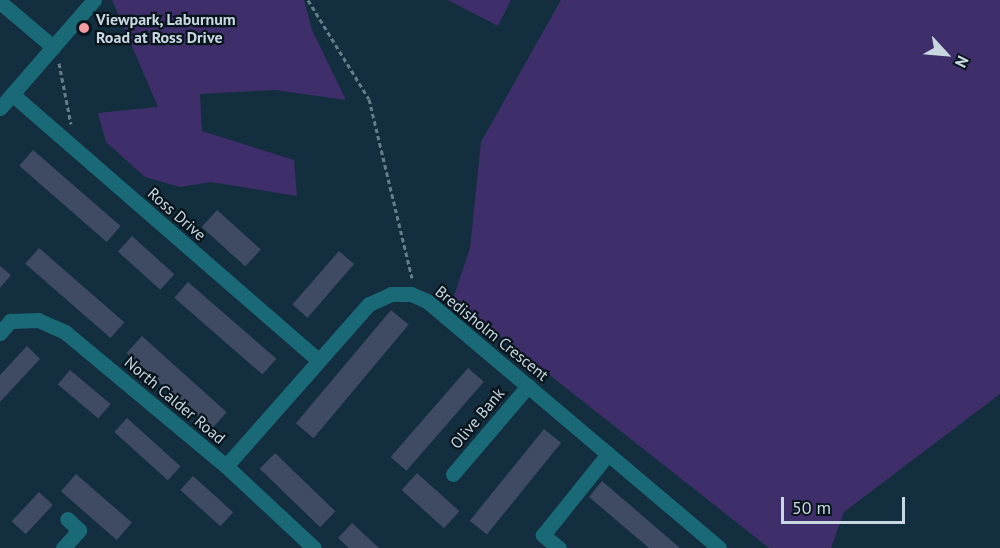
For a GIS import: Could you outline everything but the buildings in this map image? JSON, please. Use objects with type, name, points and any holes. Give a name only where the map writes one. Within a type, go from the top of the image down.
[{"type":"street","points":[[0,108],[94,0]]},
{"type":"street","points":[[0,2],[53,47]]},
{"type":"street","name":"Ross Drive","points":[[12,94],[318,360]]},
{"type":"street","name":"Bredisholm Crescent","points":[[226,466],[369,304],[391,294],[414,295],[528,386],[716,547]]},
{"type":"street","name":"North Calder Road","points":[[0,333],[10,321],[38,320],[65,332],[226,466],[312,547]]},
{"type":"street","name":"Olive Bank","points":[[453,474],[528,386]]},
{"type":"street","points":[[559,548],[543,535],[608,454]]},
{"type":"street","points":[[63,548],[79,530],[67,519]]},
{"type":"path","points":[[308,0],[369,99],[414,295]]},
{"type":"path","points":[[53,47],[75,149]]},
{"type":"shaded area","points":[[112,0],[304,0],[312,30],[346,100],[275,90],[200,94],[202,131],[294,160],[297,196],[211,182],[180,187],[145,177],[106,142],[98,113],[158,107]]},
{"type":"shaded area","points":[[448,0],[511,0],[498,26]]},
{"type":"shaded area","points":[[561,0],[1000,0],[1000,394],[844,512],[831,548],[769,548],[453,299],[470,248],[481,142]]},
{"type":"place","name":"Viewpark, Laburnum Road at Ross Drive","points":[[84,28]]}]
